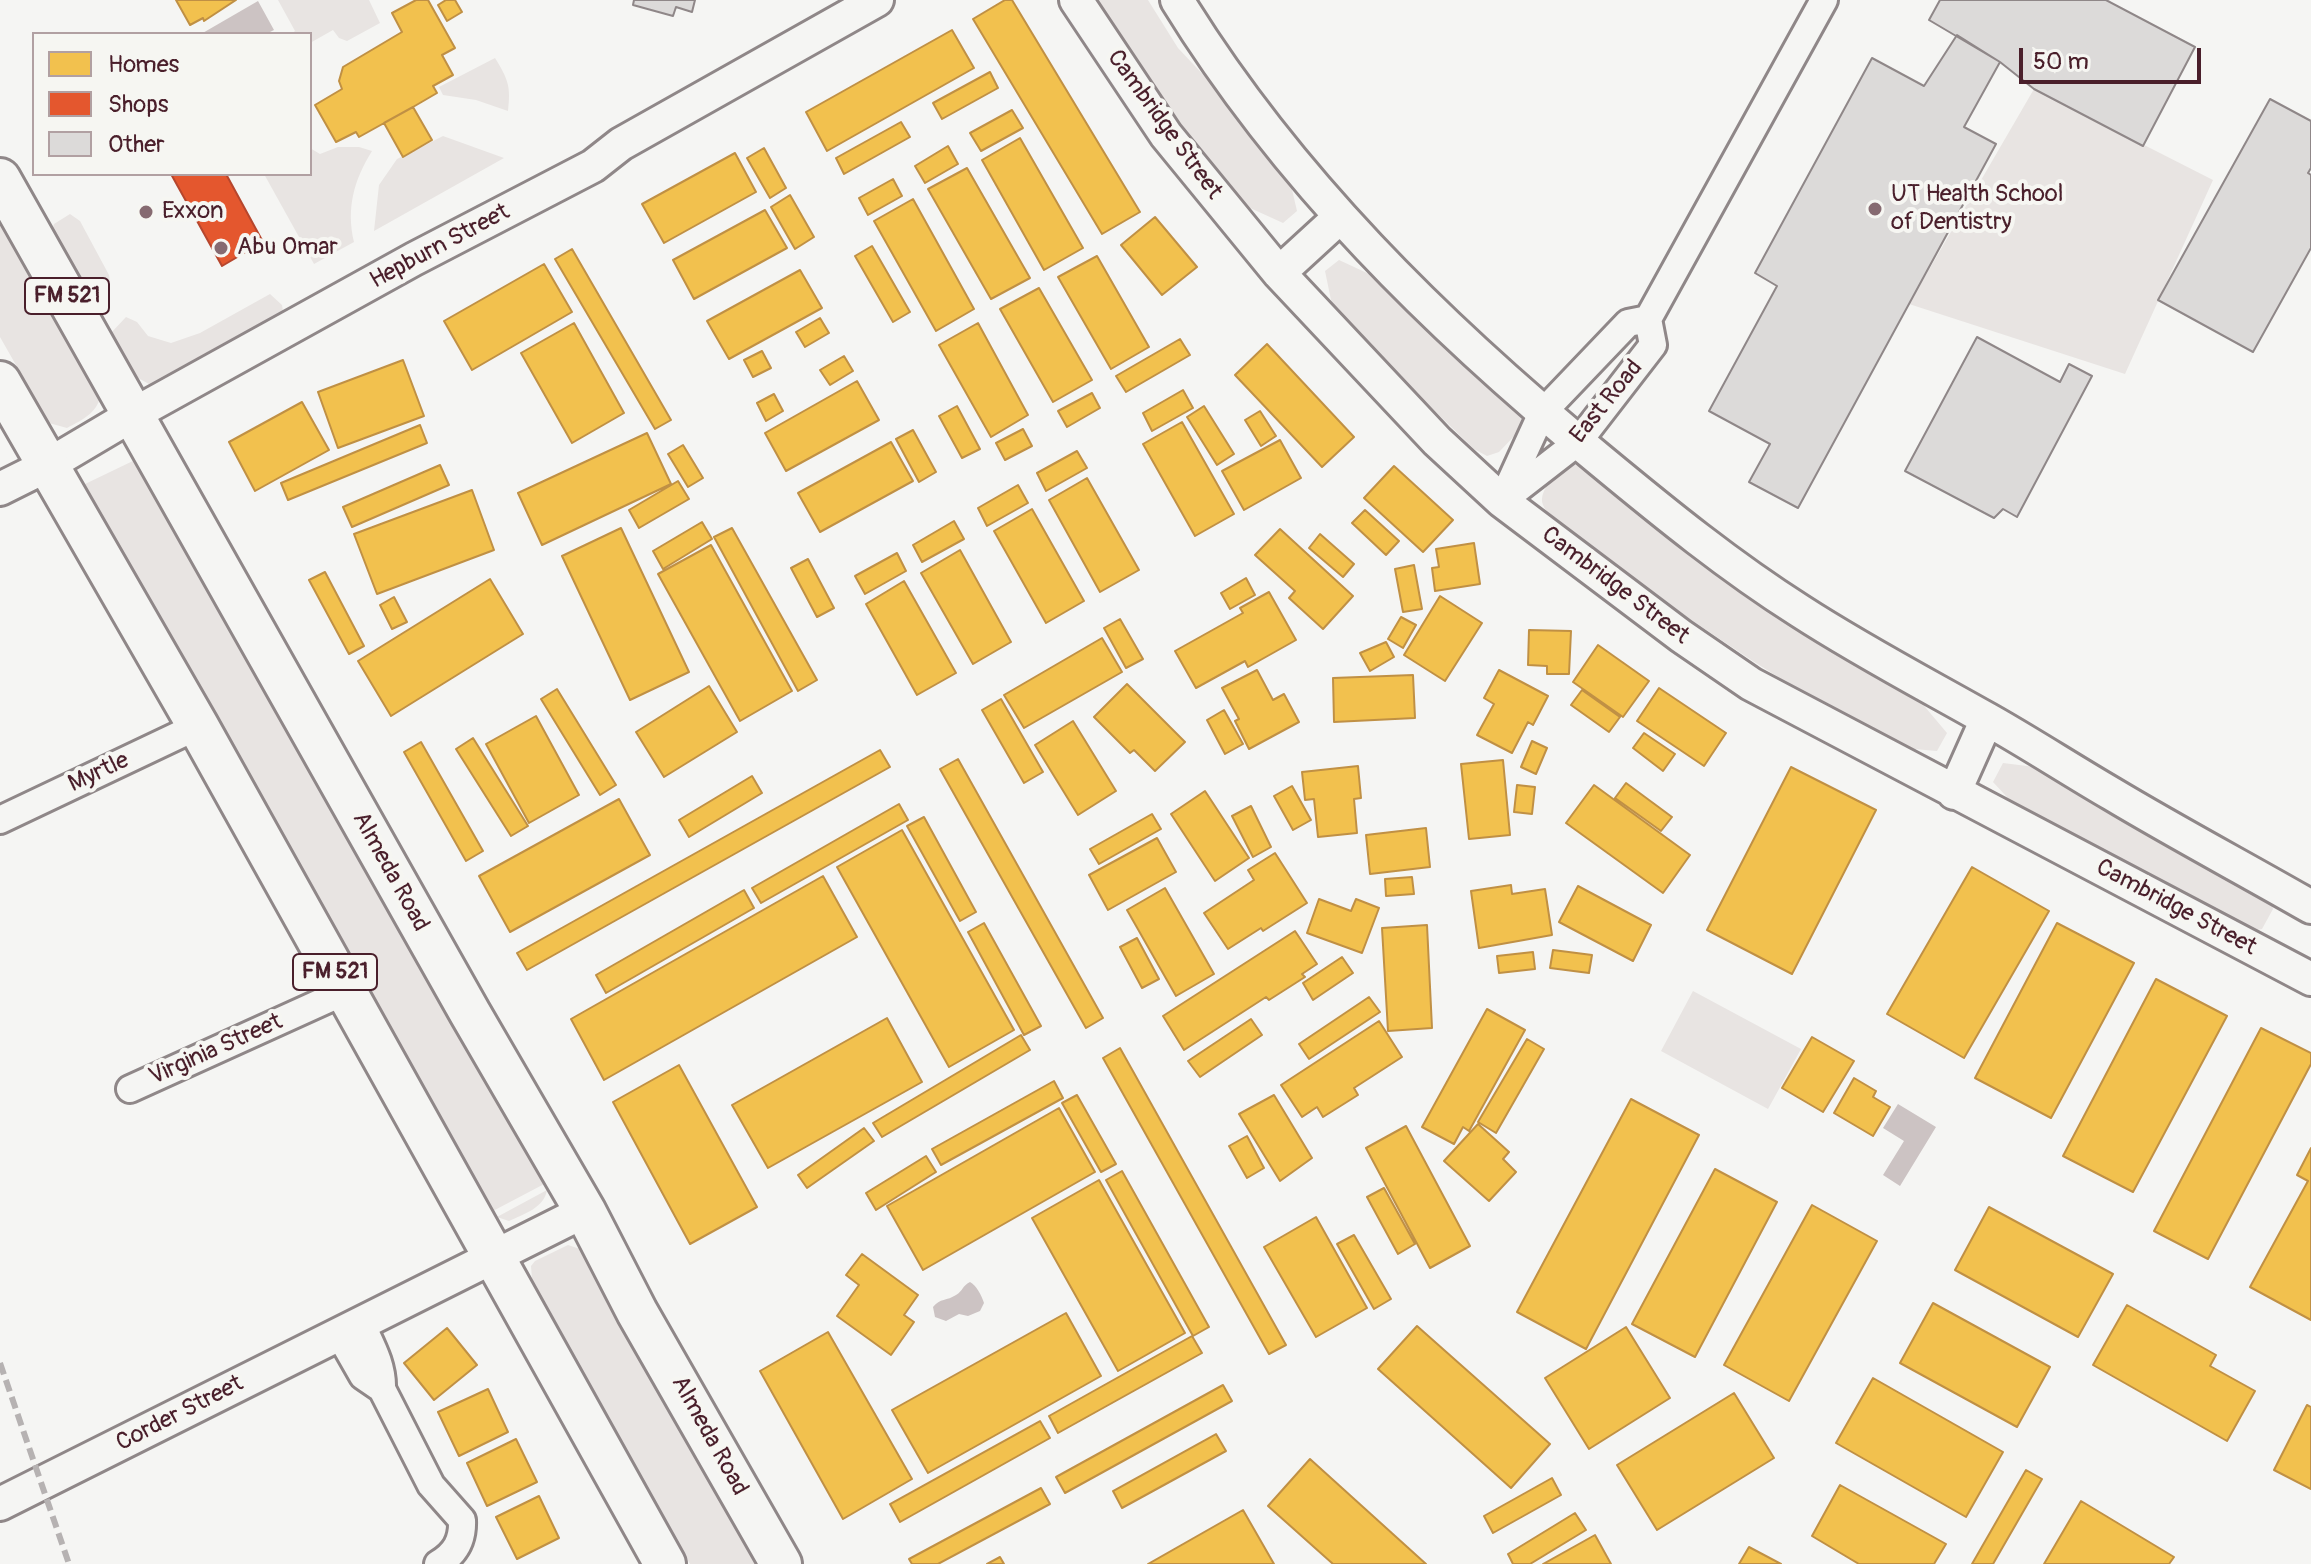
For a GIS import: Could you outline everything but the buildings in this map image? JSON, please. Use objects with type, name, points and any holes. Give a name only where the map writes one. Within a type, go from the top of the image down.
[{"type":"main road","name":"Almeda Road","points":[[0,179],[462,1000],[585,1211],[637,1312],[781,1564]]},
{"type":"main road","name":"FM 521","points":[[0,382],[198,726],[665,1564]]},
{"type":"street","name":"Hepburn Street","points":[[0,489],[414,259],[593,166],[621,144],[877,0]]},
{"type":"street","name":"Cambridge Street","points":[[1076,0],[1166,135],[1279,273],[1437,441],[1502,501],[1681,636],[1751,684],[2311,979]]},
{"type":"street","points":[[1177,0],[1204,45],[1260,120],[1340,217],[1446,326],[1542,413],[1687,532],[1798,610],[1893,669],[1987,719],[2311,907]]},
{"type":"street","name":"East Road","points":[[1502,501],[1578,442],[1653,345],[1648,319],[1824,0]]},
{"type":"street","points":[[1279,273],[1340,217]]},
{"type":"street","name":"East Road","points":[[1502,501],[1542,413],[1628,323],[1648,319]]},
{"type":"street","points":[[1954,793],[1987,719]]},
{"type":"street","name":"Myrtle","points":[[0,820],[198,726]]},
{"type":"street","name":"Virginia Street","points":[[130,1089],[346,991]]},
{"type":"street","name":"Corder Street","points":[[0,1504],[585,1211]]},
{"type":"street","points":[[350,1328],[377,1358],[382,1389],[431,1485],[462,1520],[459,1543],[452,1555],[438,1564]]},
{"type":"street","points":[[350,1328],[363,1376],[382,1389]]},
{"type":"shaded area","points":[[278,0],[369,0],[380,23],[347,41],[339,38],[333,30],[312,42],[312,32],[295,31]]},
{"type":"shaded area","points":[[1095,0],[1148,0],[1178,48],[1242,116],[1290,181],[1297,211],[1283,223],[1248,207],[1237,196],[1165,104]]},
{"type":"shaded area","points":[[258,1],[274,30],[270,32],[204,32]]},
{"type":"shaded area","points":[[495,58],[508,83],[508,111],[476,100],[443,95],[439,87]]},
{"type":"shaded area","points":[[2034,89],[2213,180],[2125,374],[1909,304]]},
{"type":"shaded area","points":[[443,136],[504,158],[374,231],[379,185],[397,159]]},
{"type":"shaded area","points":[[338,147],[359,147],[372,151],[353,195],[351,218],[354,242],[314,264],[265,176],[312,176],[312,149],[320,154]]},
{"type":"shaded area","points":[[0,206],[101,392],[94,410],[67,428],[49,423],[0,337]]},
{"type":"shaded area","points":[[70,214],[80,221],[109,275],[110,282],[93,294],[81,290],[51,234],[54,224]]},
{"type":"shaded area","points":[[1339,260],[1382,280],[1521,415],[1522,428],[1499,452],[1487,456],[1474,449],[1341,317],[1331,300],[1325,271]]},
{"type":"shaded area","points":[[270,294],[282,305],[283,311],[149,384],[129,373],[110,334],[126,317],[137,322],[148,336],[171,343],[200,333]]},
{"type":"shaded area","points":[[137,459],[548,1182],[491,1212],[83,485]]},
{"type":"shaded area","points":[[1573,464],[1583,468],[1659,528],[1915,695],[1947,733],[1937,751],[1889,744],[1860,730],[1695,622],[1561,525],[1543,505],[1543,493],[1562,470]]},
{"type":"shaded area","points":[[2003,763],[2051,772],[2271,902],[2273,909],[2262,929],[2251,931],[2018,809],[1993,782]]},
{"type":"shaded area","points":[[1693,991],[1801,1049],[1768,1109],[1661,1051]]},
{"type":"shaded area","points":[[1898,1104],[1936,1127],[1900,1186],[1883,1175],[1904,1141],[1883,1128]]},
{"type":"shaded area","points":[[547,1190],[538,1206],[527,1213],[509,1221],[497,1217]]},
{"type":"shaded area","points":[[568,1245],[586,1251],[763,1564],[690,1564],[532,1279],[531,1266],[535,1261]]},
{"type":"shaded area","points":[[970,1282],[983,1300],[980,1311],[968,1316],[959,1314],[946,1321],[935,1317],[933,1307],[936,1304],[956,1295]]},
{"type":"railway","points":[[0,1363],[69,1564]]},
{"type":"place","name":"UT Health School of Dentistry","points":[[1875,209]]},
{"type":"place","name":"Exxon","points":[[146,212]]},
{"type":"place","name":"Abu Omar","points":[[221,248]]}]
